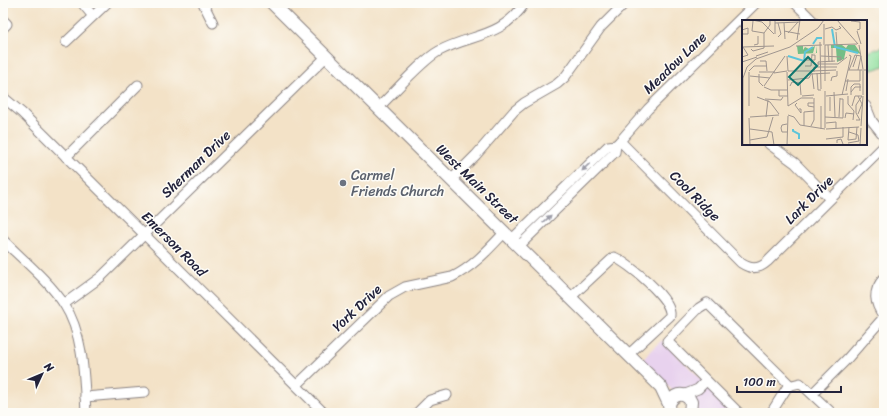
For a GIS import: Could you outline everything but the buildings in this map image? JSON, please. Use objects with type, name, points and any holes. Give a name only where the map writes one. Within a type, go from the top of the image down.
[{"type":"main road","name":"West Main Street","points":[[272,3],[629,354],[661,387],[669,409]]},
{"type":"main road","name":"West Main Street","points":[[661,387],[682,395]]},
{"type":"main road","points":[[669,409],[672,398],[682,395],[690,400],[692,410]]},
{"type":"street","points":[[82,3],[92,15]]},
{"type":"street","points":[[66,42],[92,15],[107,3]]},
{"type":"street","points":[[203,3],[213,23]]},
{"type":"street","points":[[378,108],[427,60],[438,52],[501,28],[516,16],[525,3]]},
{"type":"street","points":[[451,180],[514,111],[524,103],[557,84],[565,77],[601,27],[625,3]]},
{"type":"street","name":"Meadow Lane","points":[[512,239],[615,152],[618,143],[648,110],[756,3]]},
{"type":"street","points":[[795,3],[811,20]]},
{"type":"street","points":[[3,20],[6,24],[3,28]]},
{"type":"street","name":"Sherman Drive","points":[[64,304],[93,284],[326,57]]},
{"type":"street","points":[[66,156],[138,85]]},
{"type":"street","name":"Emerson Road","points":[[3,96],[66,156],[324,413]]},
{"type":"street","points":[[867,108],[872,121],[884,136]]},
{"type":"street","name":"Cool Ridge","points":[[618,143],[741,262],[752,268]]},
{"type":"street","points":[[770,145],[795,163],[830,199]]},
{"type":"street","name":"Lark Drive","points":[[752,268],[759,267],[767,262],[884,146]]},
{"type":"street","name":"York Drive","points":[[297,385],[389,296],[405,287],[460,274],[474,263],[512,239]]},
{"type":"street","points":[[3,240],[51,288],[64,304],[75,326],[79,343],[86,413]]},
{"type":"street","points":[[571,297],[614,257],[633,268],[660,295],[670,311],[670,316],[629,354]]},
{"type":"street","points":[[813,393],[847,359],[884,317],[876,302],[875,295],[877,286],[884,278]]},
{"type":"street","points":[[739,413],[667,341],[699,308],[707,303],[790,385]]},
{"type":"street","points":[[682,395],[698,389],[706,381]]},
{"type":"street","points":[[771,413],[783,392],[790,385],[800,383],[813,393],[832,413]]},
{"type":"street","points":[[692,410],[698,389]]},
{"type":"street","points":[[85,397],[145,392]]},
{"type":"street","points":[[417,413],[430,400],[447,395]]},
{"type":"shaded area","points":[[662,340],[735,413],[695,413],[642,360]]},
{"type":"green space","points":[[884,46],[884,66],[872,70],[867,53]]},
{"type":"place","name":"Carmel Friends Church","points":[[343,183]]}]
